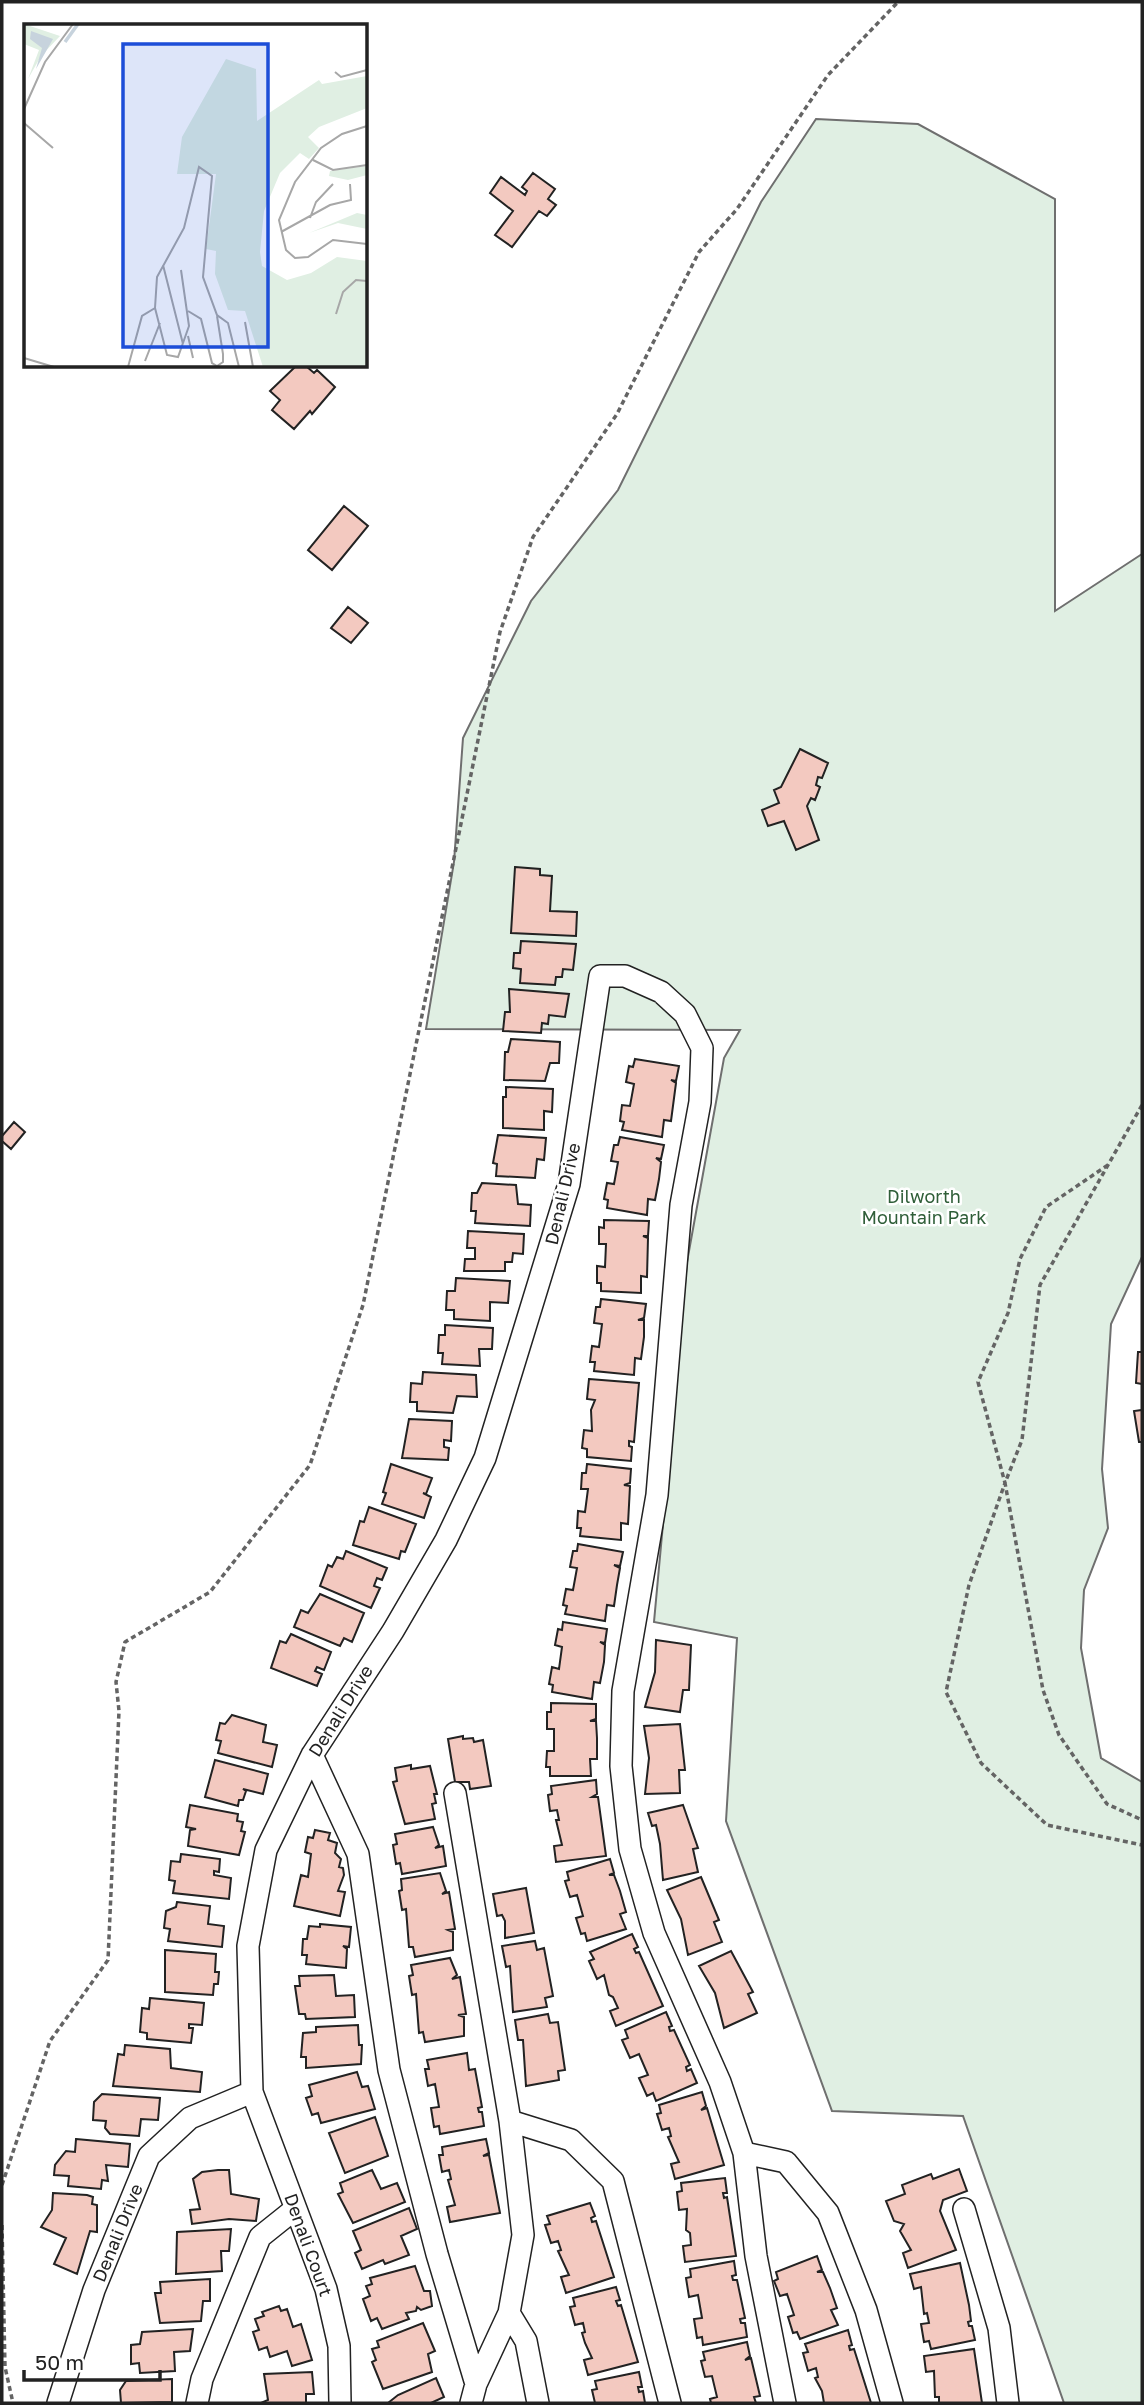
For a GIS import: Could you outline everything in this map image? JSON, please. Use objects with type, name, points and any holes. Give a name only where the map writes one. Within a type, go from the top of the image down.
[{"type":"street","name":"Denali Drive","points":[[58,2403],[94,2290],[149,2156],[190,2118],[252,2092],[248,1946],[266,1850],[312,1755],[393,1631],[446,1540],[485,1458],[529,1322],[569,1184],[600,976],[625,976],[661,992],[685,1014],[702,1048],[700,1102],[681,1205],[657,1495],[623,1691],[621,1766],[630,1849],[654,1933],[720,2082],[744,2153]]},
{"type":"street","points":[[312,1755],[358,1854],[389,2070],[474,2394]]},
{"type":"street","points":[[455,1793],[510,2122],[523,2235],[509,2314],[474,2394]]},
{"type":"street","name":"Denali Court","points":[[252,2092],[326,2289],[339,2346],[340,2403]]},
{"type":"street","points":[[510,2122],[571,2140],[613,2181],[670,2403]]},
{"type":"street","points":[[785,2403],[756,2256],[744,2153],[786,2162],[828,2213],[866,2309],[892,2403]]},
{"type":"street","points":[[964,2208],[999,2328],[1008,2403]]},
{"type":"street","points":[[197,2403],[202,2379],[260,2237],[295,2209]]},
{"type":"street","points":[[509,2314],[526,2341],[538,2403]]},
{"type":"path","points":[[2,2185],[50,2041],[108,1960],[119,1711],[116,1682],[125,1642],[210,1592],[310,1465],[363,1305],[500,632],[533,537],[617,414],[699,252],[737,209],[828,75],[898,2]]},
{"type":"path","points":[[1142,1105],[1040,1285],[1023,1440],[969,1585],[946,1692],[981,1763],[1048,1825],[1142,1845]]},
{"type":"path","points":[[1108,1166],[1045,1207],[1020,1259],[1008,1313],[978,1382],[1005,1483],[1043,1690],[1059,1735],[1107,1804],[1142,1820]]},
{"type":"path","points":[[2,2225],[5,2367],[13,2403]]},
{"type":"green space","name":"Dilworth Mountain Park","points":[[816,119],[918,124],[1055,199],[1055,611],[1142,554],[1142,1257],[1111,1324],[1102,1469],[1108,1528],[1084,1590],[1081,1648],[1101,1758],[1142,1782],[1142,2403],[1064,2403],[963,2116],[832,2111],[726,1821],[737,1638],[654,1622],[687,1262],[724,1058],[740,1030],[426,1029],[454,862],[463,738],[531,601],[618,490],[761,202]]},
{"type":"building","points":[[533,173],[555,189],[548,199],[556,205],[547,216],[539,211],[512,247],[495,235],[513,211],[490,193],[501,177],[525,195],[527,191],[522,187]]},
{"type":"building","points":[[294,368],[308,368],[314,373],[317,370],[335,387],[312,414],[310,411],[294,429],[272,410],[280,400],[270,391]]},
{"type":"building","points":[[344,506],[368,526],[332,570],[308,550]]},
{"type":"building","points":[[348,607],[368,623],[351,643],[331,628]]},
{"type":"building","points":[[800,749],[828,763],[822,778],[818,777],[816,785],[820,787],[815,800],[811,798],[807,806],[819,840],[796,850],[784,821],[768,826],[762,810],[779,803],[774,790],[781,787]]},
{"type":"building","points":[[515,867],[540,869],[540,875],[552,876],[550,911],[577,912],[576,936],[511,933]]},
{"type":"building","points":[[521,941],[576,944],[573,970],[563,969],[562,977],[556,977],[555,985],[520,983],[521,969],[513,968],[514,953],[520,953]]},
{"type":"building","points":[[509,989],[569,994],[565,1017],[549,1015],[548,1024],[542,1023],[541,1033],[503,1031],[505,1012],[510,1012]]},
{"type":"building","points":[[511,1039],[560,1042],[559,1063],[550,1063],[545,1081],[504,1080],[505,1052],[508,1052]]},
{"type":"building","points":[[635,1059],[679,1066],[676,1081],[671,1080],[676,1083],[671,1121],[664,1120],[662,1137],[622,1130],[622,1105],[630,1106],[634,1084],[626,1082],[629,1066],[633,1067]]},
{"type":"building","points":[[506,1087],[553,1089],[552,1112],[544,1111],[544,1130],[503,1128],[503,1097],[506,1097]]},
{"type":"building","points":[[14,1122],[25,1132],[11,1149],[2,1141],[2,1136]]},
{"type":"building","points":[[498,1135],[546,1138],[544,1160],[537,1159],[535,1178],[496,1176],[497,1164],[493,1163]]},
{"type":"building","points":[[620,1137],[664,1145],[661,1159],[656,1158],[661,1162],[659,1179],[655,1200],[648,1199],[647,1215],[607,1208],[608,1200],[604,1199],[607,1183],[614,1184],[618,1162],[611,1161],[614,1145],[618,1145]]},
{"type":"building","points":[[482,1183],[516,1185],[518,1204],[531,1205],[530,1226],[475,1223],[476,1211],[471,1211],[472,1193],[477,1193]]},
{"type":"building","points":[[604,1220],[649,1221],[648,1236],[643,1236],[648,1238],[647,1277],[641,1276],[641,1293],[601,1291],[601,1283],[597,1283],[597,1266],[605,1267],[606,1244],[599,1244],[599,1227],[604,1228]]},
{"type":"building","points":[[468,1231],[524,1234],[523,1254],[513,1253],[512,1262],[505,1262],[505,1271],[464,1271],[465,1259],[475,1259],[475,1248],[467,1248]]},
{"type":"building","points":[[456,1278],[510,1281],[508,1303],[490,1302],[490,1321],[454,1319],[454,1310],[446,1310],[447,1291],[455,1291]]},
{"type":"building","points":[[601,1299],[646,1304],[644,1318],[638,1320],[644,1320],[644,1337],[641,1359],[635,1358],[634,1375],[594,1371],[595,1362],[590,1362],[592,1346],[599,1347],[602,1324],[594,1323],[596,1307],[600,1307]]},
{"type":"building","points":[[445,1325],[493,1328],[492,1349],[479,1349],[480,1366],[442,1364],[443,1353],[438,1353],[439,1335],[445,1335]]},
{"type":"building","points":[[1138,1352],[1142,1352],[1142,1384],[1136,1383]]},
{"type":"building","points":[[423,1372],[476,1375],[477,1397],[457,1396],[453,1413],[417,1411],[417,1402],[410,1402],[411,1383],[422,1384]]},
{"type":"building","points":[[589,1379],[639,1383],[634,1442],[629,1441],[629,1446],[632,1447],[631,1461],[587,1457],[587,1449],[582,1448],[584,1430],[592,1431],[591,1410],[595,1400],[587,1399]]},
{"type":"building","points":[[1142,1410],[1142,1442],[1139,1442],[1134,1411]]},
{"type":"building","points":[[409,1419],[452,1421],[451,1441],[444,1440],[444,1447],[449,1448],[448,1460],[402,1458]]},
{"type":"building","points":[[391,1464],[432,1478],[426,1494],[423,1493],[431,1497],[424,1518],[382,1504]]},
{"type":"building","points":[[587,1464],[631,1469],[630,1483],[624,1485],[630,1486],[628,1524],[621,1523],[621,1540],[580,1536],[581,1528],[577,1528],[578,1511],[585,1512],[588,1489],[581,1489],[582,1473],[586,1473]]},
{"type":"building","points":[[369,1507],[416,1524],[405,1552],[401,1551],[399,1559],[353,1545],[360,1521],[364,1522]]},
{"type":"building","points":[[578,1544],[623,1552],[620,1566],[614,1565],[620,1568],[614,1606],[607,1605],[605,1621],[565,1614],[567,1606],[563,1605],[566,1589],[573,1590],[577,1568],[570,1567],[573,1551],[577,1551]]},
{"type":"building","points":[[346,1551],[387,1568],[382,1580],[377,1578],[374,1586],[380,1588],[371,1608],[320,1586],[328,1565],[332,1567],[337,1557],[343,1559]]},
{"type":"building","points":[[320,1594],[364,1613],[352,1642],[344,1638],[340,1646],[294,1627],[301,1610],[308,1613]]},
{"type":"building","points":[[563,1622],[607,1629],[605,1643],[600,1642],[605,1645],[600,1683],[594,1682],[592,1699],[552,1692],[553,1685],[549,1684],[552,1667],[559,1669],[562,1647],[555,1645],[558,1629],[562,1630]]},
{"type":"building","points":[[291,1634],[331,1652],[324,1670],[317,1667],[315,1671],[322,1674],[317,1686],[271,1668],[280,1641],[286,1643]]},
{"type":"building","points":[[656,1640],[691,1645],[689,1690],[683,1690],[680,1712],[645,1707],[655,1672]]},
{"type":"building","points":[[551,1703],[596,1704],[596,1719],[590,1721],[596,1721],[597,1759],[590,1759],[591,1776],[550,1776],[550,1767],[546,1767],[547,1751],[554,1751],[554,1729],[547,1729],[547,1712],[551,1712]]},
{"type":"building","points":[[232,1715],[266,1725],[263,1742],[277,1745],[272,1767],[218,1753],[221,1741],[216,1740],[220,1723],[225,1724]]},
{"type":"building","points":[[680,1724],[685,1770],[679,1770],[680,1793],[645,1794],[649,1758],[644,1726]]},
{"type":"building","points":[[463,1736],[463,1739],[473,1738],[474,1742],[483,1740],[491,1786],[470,1789],[469,1782],[455,1782],[448,1739]]},
{"type":"building","points":[[215,1760],[268,1774],[263,1794],[243,1789],[246,1791],[238,1806],[205,1797]]},
{"type":"building","points":[[411,1765],[411,1769],[430,1766],[437,1794],[434,1794],[436,1803],[432,1804],[435,1819],[405,1824],[393,1782],[397,1781],[395,1768]]},
{"type":"building","points":[[596,1780],[597,1794],[592,1797],[598,1797],[606,1856],[556,1862],[554,1846],[562,1845],[556,1820],[559,1820],[557,1810],[550,1811],[548,1795],[552,1794],[551,1786]]},
{"type":"building","points":[[190,1805],[238,1814],[237,1821],[243,1822],[241,1831],[245,1832],[239,1855],[188,1846],[190,1830],[196,1829],[186,1827]]},
{"type":"building","points":[[683,1805],[698,1848],[693,1849],[698,1872],[663,1880],[656,1825],[652,1826],[648,1813]]},
{"type":"building","points":[[433,1827],[439,1845],[435,1848],[443,1846],[446,1866],[402,1874],[400,1863],[396,1864],[393,1845],[397,1844],[395,1834]]},
{"type":"building","points":[[315,1830],[330,1833],[328,1840],[337,1843],[335,1853],[341,1859],[339,1867],[343,1868],[344,1875],[338,1891],[345,1892],[340,1916],[294,1906],[301,1875],[308,1877],[311,1854],[305,1852],[308,1837],[313,1838]]},
{"type":"building","points":[[181,1854],[220,1859],[219,1872],[214,1871],[214,1875],[231,1878],[229,1899],[173,1893],[175,1881],[169,1880],[171,1861],[180,1862]]},
{"type":"building","points":[[610,1859],[614,1873],[609,1875],[614,1875],[620,1891],[626,1912],[620,1914],[626,1929],[587,1941],[585,1933],[581,1934],[576,1918],[583,1916],[577,1895],[570,1897],[565,1881],[569,1880],[567,1872]]},
{"type":"building","points":[[440,1873],[446,1891],[442,1894],[449,1892],[455,1929],[448,1930],[453,1932],[453,1950],[415,1957],[413,1947],[409,1947],[406,1909],[402,1910],[399,1891],[402,1890],[401,1879]]},
{"type":"building","points":[[701,1877],[719,1920],[714,1922],[722,1942],[688,1955],[681,1919],[667,1890]]},
{"type":"building","points":[[526,1888],[534,1933],[505,1938],[505,1921],[502,1915],[497,1916],[493,1894]]},
{"type":"building","points":[[177,1902],[210,1906],[208,1924],[224,1926],[222,1947],[168,1941],[170,1929],[164,1928],[166,1911],[176,1907]]},
{"type":"building","points":[[320,1924],[351,1927],[349,1947],[343,1946],[347,1949],[346,1968],[306,1964],[307,1955],[302,1955],[303,1939],[307,1939],[309,1926],[320,1927]]},
{"type":"building","points":[[632,1934],[638,1947],[634,1949],[636,1953],[639,1952],[663,2006],[616,2026],[610,2011],[618,2008],[613,1997],[609,1995],[604,1975],[597,1979],[589,1961],[594,1959],[590,1952]]},
{"type":"building","points":[[535,1941],[537,1950],[544,1948],[553,1996],[545,1998],[547,2007],[513,2012],[510,1966],[506,1967],[502,1946]]},
{"type":"building","points":[[165,1950],[216,1954],[215,1972],[219,1972],[213,1995],[165,1992]]},
{"type":"building","points":[[731,1951],[753,1992],[748,1994],[757,2013],[724,2028],[715,1993],[699,1966]]},
{"type":"building","points":[[450,1958],[457,1975],[452,1979],[460,1977],[466,2014],[458,2015],[464,2017],[464,2036],[425,2042],[423,2032],[419,2033],[416,1994],[412,1995],[409,1976],[413,1975],[411,1965]]},
{"type":"building","points":[[334,1975],[336,1996],[354,1995],[355,2017],[306,2019],[305,2014],[299,2014],[295,1986],[300,1986],[299,1976]]},
{"type":"building","points":[[150,1998],[204,2003],[202,2025],[189,2024],[189,2028],[193,2028],[191,2043],[147,2039],[147,2033],[140,2032],[142,2008],[149,2009]]},
{"type":"building","points":[[666,2012],[672,2026],[669,2027],[670,2031],[674,2030],[690,2065],[686,2067],[687,2071],[691,2069],[697,2083],[656,2101],[653,2093],[647,2096],[639,2078],[648,2075],[639,2054],[630,2058],[622,2040],[628,2038],[625,2030]]},
{"type":"building","points":[[548,2014],[550,2023],[558,2022],[565,2070],[558,2071],[559,2080],[526,2086],[523,2040],[518,2040],[515,2020]]},
{"type":"building","points":[[358,2025],[359,2045],[362,2045],[361,2064],[306,2068],[306,2057],[301,2057],[303,2033],[316,2032],[316,2027]]},
{"type":"building","points":[[125,2045],[170,2049],[171,2068],[202,2072],[200,2092],[113,2086],[118,2054],[124,2055]]},
{"type":"building","points":[[467,2053],[469,2070],[475,2069],[482,2107],[478,2108],[479,2112],[482,2112],[484,2126],[440,2134],[439,2126],[434,2127],[431,2108],[439,2107],[435,2084],[428,2086],[425,2069],[429,2069],[427,2060]]},
{"type":"building","points":[[357,2072],[362,2087],[368,2086],[375,2109],[321,2123],[318,2113],[312,2115],[306,2098],[312,2096],[309,2085]]},
{"type":"building","points":[[702,2092],[706,2106],[701,2110],[707,2108],[724,2165],[675,2179],[671,2164],[679,2162],[668,2137],[671,2136],[669,2128],[662,2130],[657,2114],[661,2113],[659,2105]]},
{"type":"building","points":[[102,2094],[160,2098],[158,2120],[141,2119],[139,2136],[110,2134],[105,2128],[106,2121],[93,2120],[94,2102]]},
{"type":"building","points":[[375,2117],[388,2156],[345,2173],[329,2133]]},
{"type":"building","points":[[76,2139],[130,2144],[128,2167],[106,2165],[108,2181],[102,2180],[101,2189],[68,2186],[69,2176],[54,2175],[55,2165],[66,2151],[75,2152]]},
{"type":"building","points":[[486,2139],[489,2153],[483,2156],[489,2155],[500,2213],[450,2222],[447,2207],[455,2205],[448,2180],[451,2179],[449,2170],[442,2172],[439,2155],[443,2155],[442,2147]]},
{"type":"building","points":[[959,2169],[967,2191],[943,2200],[940,2211],[956,2250],[908,2268],[903,2253],[911,2250],[900,2231],[904,2224],[894,2221],[886,2201],[905,2194],[902,2185],[931,2174],[933,2179]]},
{"type":"building","points":[[229,2170],[231,2194],[259,2199],[256,2221],[229,2219],[192,2224],[190,2210],[200,2209],[193,2179],[202,2172]]},
{"type":"building","points":[[372,2170],[381,2189],[397,2183],[405,2202],[353,2223],[338,2194],[343,2192],[340,2183]]},
{"type":"building","points":[[725,2178],[727,2193],[723,2193],[724,2198],[727,2197],[736,2256],[685,2262],[683,2246],[691,2245],[690,2233],[686,2230],[687,2209],[679,2210],[677,2192],[682,2191],[681,2183]]},
{"type":"building","points":[[53,2193],[87,2195],[93,2197],[92,2204],[97,2205],[97,2232],[90,2231],[77,2274],[54,2264],[66,2238],[41,2227],[52,2210]]},
{"type":"building","points":[[590,2203],[595,2216],[591,2218],[592,2222],[596,2221],[614,2277],[566,2293],[561,2277],[569,2275],[558,2251],[561,2250],[558,2241],[551,2243],[545,2225],[550,2224],[547,2216]]},
{"type":"building","points":[[409,2208],[417,2229],[401,2236],[409,2255],[385,2264],[383,2260],[362,2269],[355,2253],[361,2250],[353,2231]]},
{"type":"building","points":[[231,2229],[229,2251],[221,2251],[222,2271],[176,2274],[177,2232]]},
{"type":"building","points":[[817,2256],[822,2270],[817,2272],[823,2272],[830,2288],[837,2308],[831,2310],[838,2325],[800,2339],[797,2332],[793,2333],[788,2317],[794,2315],[787,2294],[780,2296],[774,2281],[778,2279],[776,2272]]},
{"type":"building","points":[[734,2261],[736,2275],[732,2276],[733,2280],[737,2280],[745,2318],[740,2319],[741,2323],[745,2323],[747,2337],[703,2345],[702,2337],[697,2338],[694,2319],[702,2318],[698,2295],[689,2297],[686,2278],[691,2277],[690,2269]]},
{"type":"building","points":[[960,2263],[969,2305],[971,2321],[968,2322],[969,2326],[972,2326],[975,2340],[931,2349],[929,2341],[924,2342],[921,2324],[929,2323],[927,2313],[924,2314],[921,2287],[914,2289],[910,2274]]},
{"type":"building","points":[[415,2266],[424,2291],[430,2291],[432,2306],[421,2310],[417,2307],[416,2311],[406,2313],[409,2319],[382,2329],[377,2318],[371,2321],[363,2299],[370,2296],[366,2286],[372,2284],[370,2278]]},
{"type":"building","points":[[210,2279],[210,2301],[203,2301],[201,2321],[160,2323],[155,2293],[161,2293],[160,2282]]},
{"type":"building","points":[[616,2287],[620,2300],[616,2301],[618,2306],[621,2305],[638,2362],[588,2375],[584,2360],[592,2358],[582,2333],[585,2332],[583,2323],[575,2325],[570,2307],[575,2306],[573,2298]]},
{"type":"building","points":[[279,2306],[281,2311],[287,2309],[293,2327],[301,2324],[312,2360],[292,2366],[287,2351],[270,2357],[267,2347],[259,2350],[253,2332],[259,2330],[255,2319],[264,2316],[262,2312]]},
{"type":"building","points":[[423,2323],[435,2351],[428,2354],[432,2372],[383,2389],[372,2362],[376,2360],[372,2349],[379,2347],[377,2341]]},
{"type":"building","points":[[193,2329],[190,2351],[174,2352],[175,2371],[140,2373],[139,2363],[131,2364],[131,2345],[140,2344],[142,2332]]},
{"type":"building","points":[[848,2330],[852,2345],[849,2346],[850,2350],[854,2349],[871,2403],[824,2403],[822,2391],[815,2378],[818,2377],[816,2368],[808,2371],[803,2353],[808,2352],[805,2344]]},
{"type":"building","points":[[747,2342],[750,2356],[745,2360],[751,2358],[760,2396],[754,2397],[756,2403],[711,2403],[710,2399],[717,2397],[712,2376],[705,2377],[701,2361],[705,2360],[703,2352]]},
{"type":"building","points":[[974,2349],[982,2403],[939,2403],[939,2397],[935,2397],[934,2371],[926,2372],[924,2356]]},
{"type":"building","points":[[312,2372],[314,2394],[306,2394],[306,2403],[261,2403],[268,2400],[264,2374]]},
{"type":"building","points":[[639,2372],[642,2387],[638,2387],[639,2392],[643,2391],[645,2403],[595,2403],[592,2390],[597,2389],[595,2381]]},
{"type":"building","points":[[436,2378],[444,2397],[431,2403],[388,2403],[398,2395]]},
{"type":"building","points":[[172,2379],[172,2402],[121,2403],[120,2390],[126,2381]]}]
